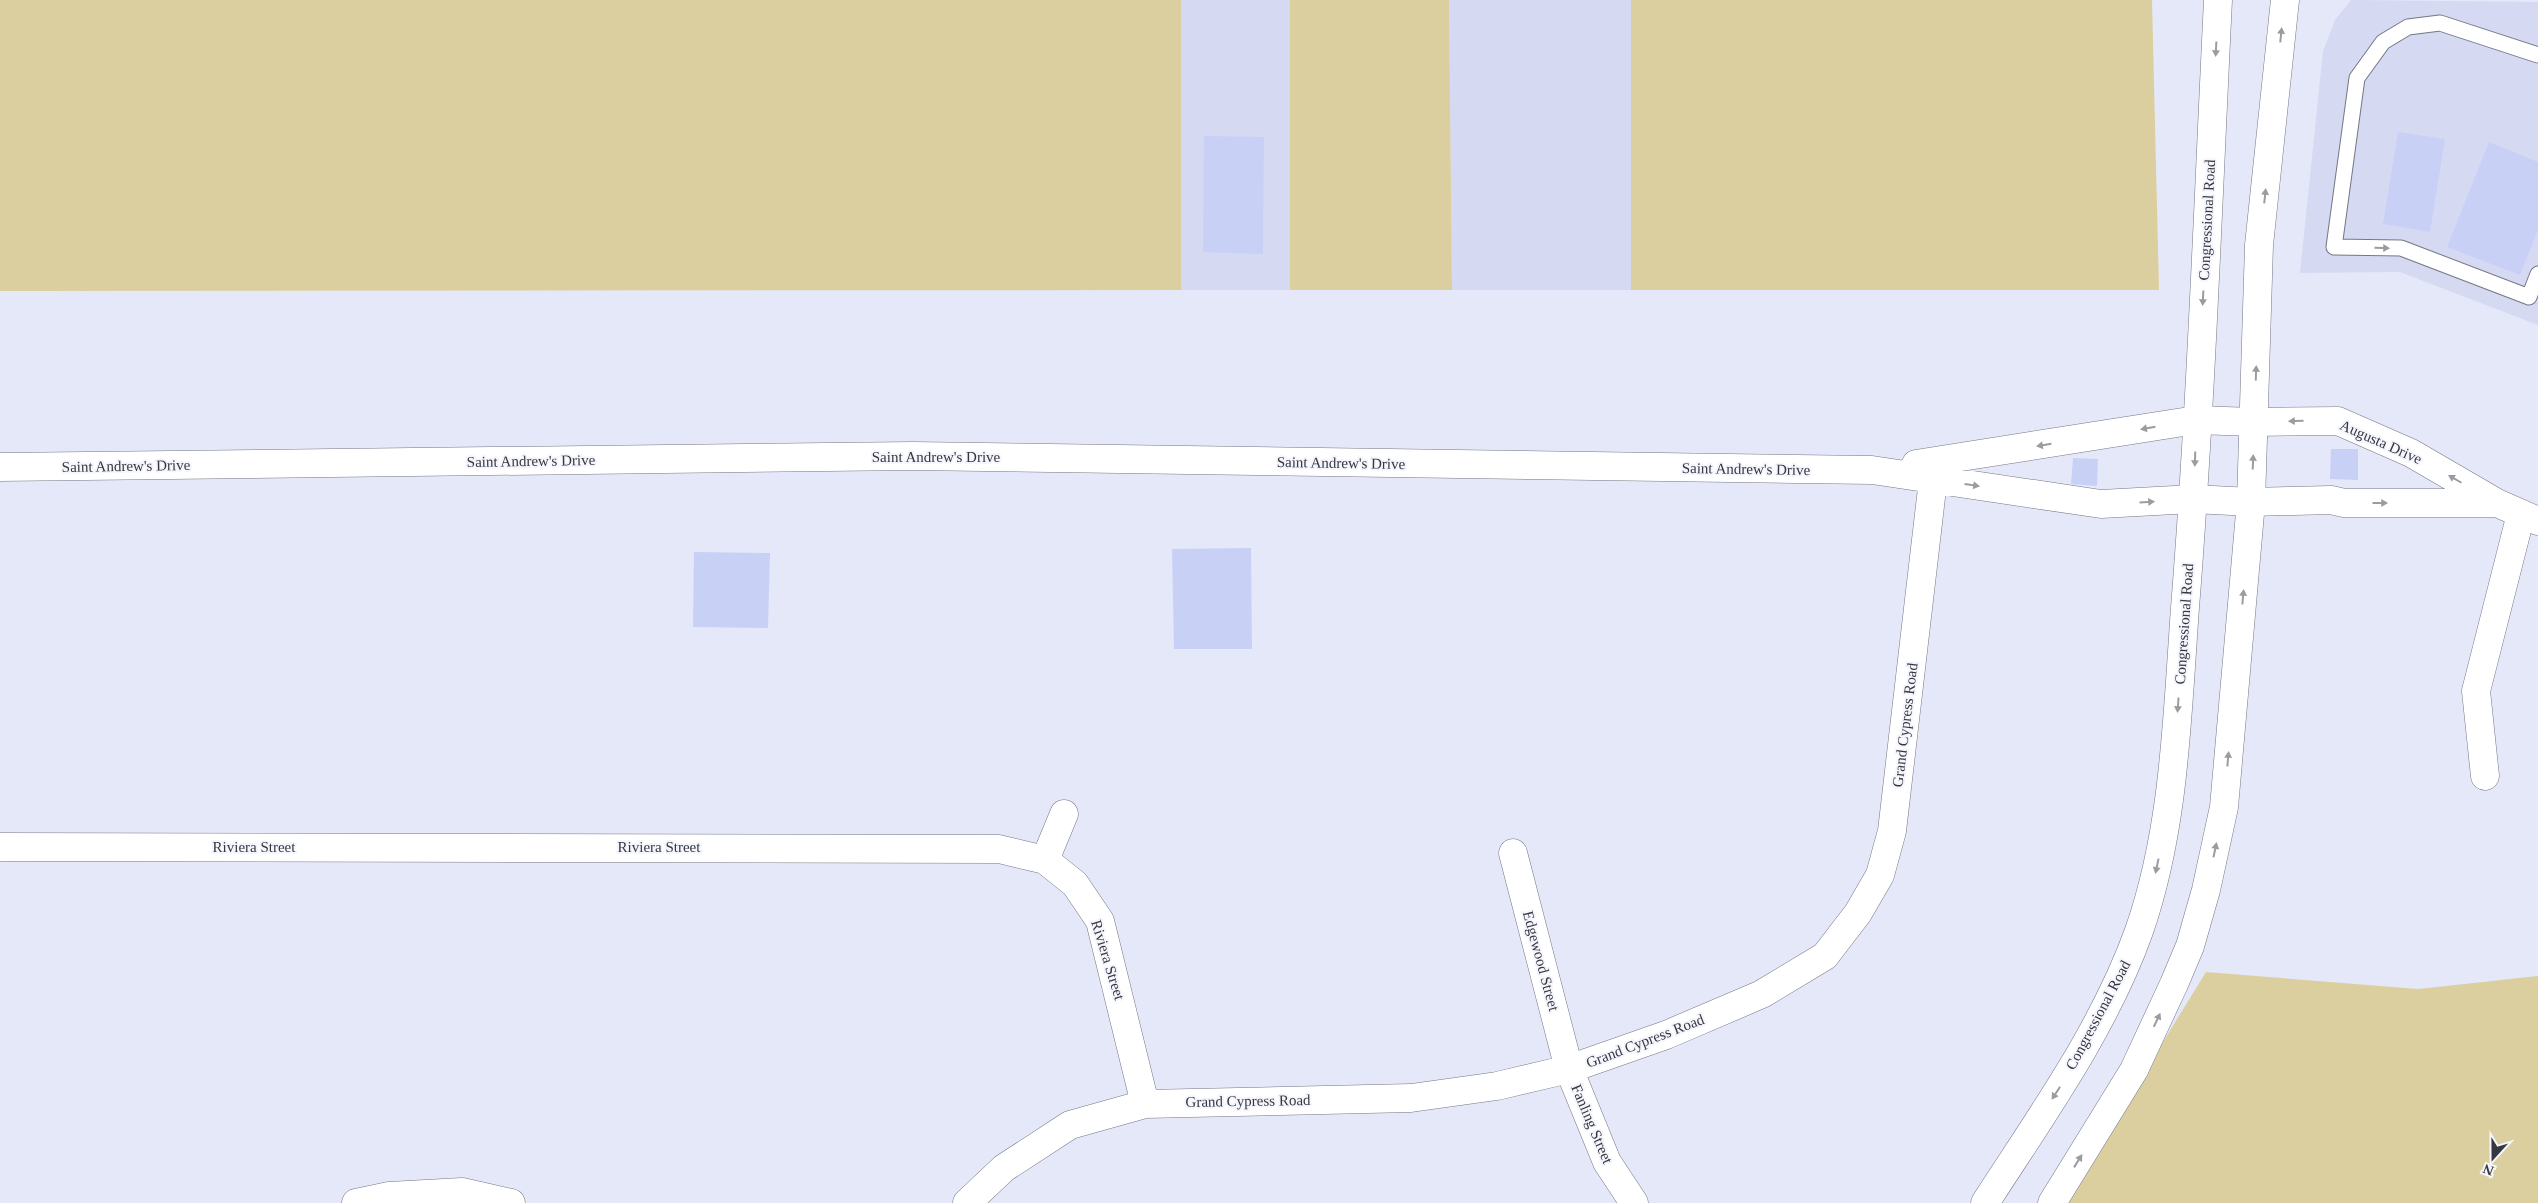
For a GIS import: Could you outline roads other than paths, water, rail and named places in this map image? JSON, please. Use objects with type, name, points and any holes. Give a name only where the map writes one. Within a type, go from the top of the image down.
[{"type":"street","name":"Congressional Road","points":[[1985,1203],[2086,1045],[2125,968],[2142,920],[2167,820],[2194,499],[2196,420],[2218,0]]},
{"type":"street","points":[[2052,1203],[2134,1070],[2181,968],[2206,890],[2224,807],[2252,502],[2259,245],[2285,0]]},
{"type":"street","name":"Augusta Drive","points":[[2196,420],[2254,422],[2338,421],[2411,453],[2497,503],[2530,517]]},
{"type":"street","name":"Saint Andrew's Drive","points":[[0,467],[913,456],[1934,470],[2196,420]]},
{"type":"street","name":"Saint Andrew's Drive","points":[[1934,470],[2101,504],[2194,499],[2252,502]]},
{"type":"street","name":"Grand Cypress Road","points":[[967,1203],[1004,1168],[1070,1125],[1145,1104],[1411,1098],[1497,1086],[1569,1069],[1666,1035],[1762,994],[1825,956],[1858,913],[1880,875],[1892,832],[1934,470]]},
{"type":"street","name":"Augusta Drive","points":[[2252,502],[2331,500],[2344,503],[2497,503]]},
{"type":"street","points":[[2485,776],[2476,691],[2530,517]]},
{"type":"street","points":[[1045,860],[1064,814]]},
{"type":"street","name":"Riviera Street","points":[[0,847],[999,849],[1045,860],[1075,884],[1100,921],[1145,1104]]},
{"type":"street","name":"Edgewood Street","points":[[1513,853],[1569,1069]]},
{"type":"street","name":"Fanling Street","points":[[1569,1069],[1607,1162],[1634,1203]]},
{"type":"street","points":[[356,1203],[388,1196],[462,1192],[511,1203]]},
{"type":"lane","points":[[2538,55],[2440,23],[2408,27],[2384,42],[2357,78],[2334,247],[2401,248],[2529,297],[2538,274]]}]
